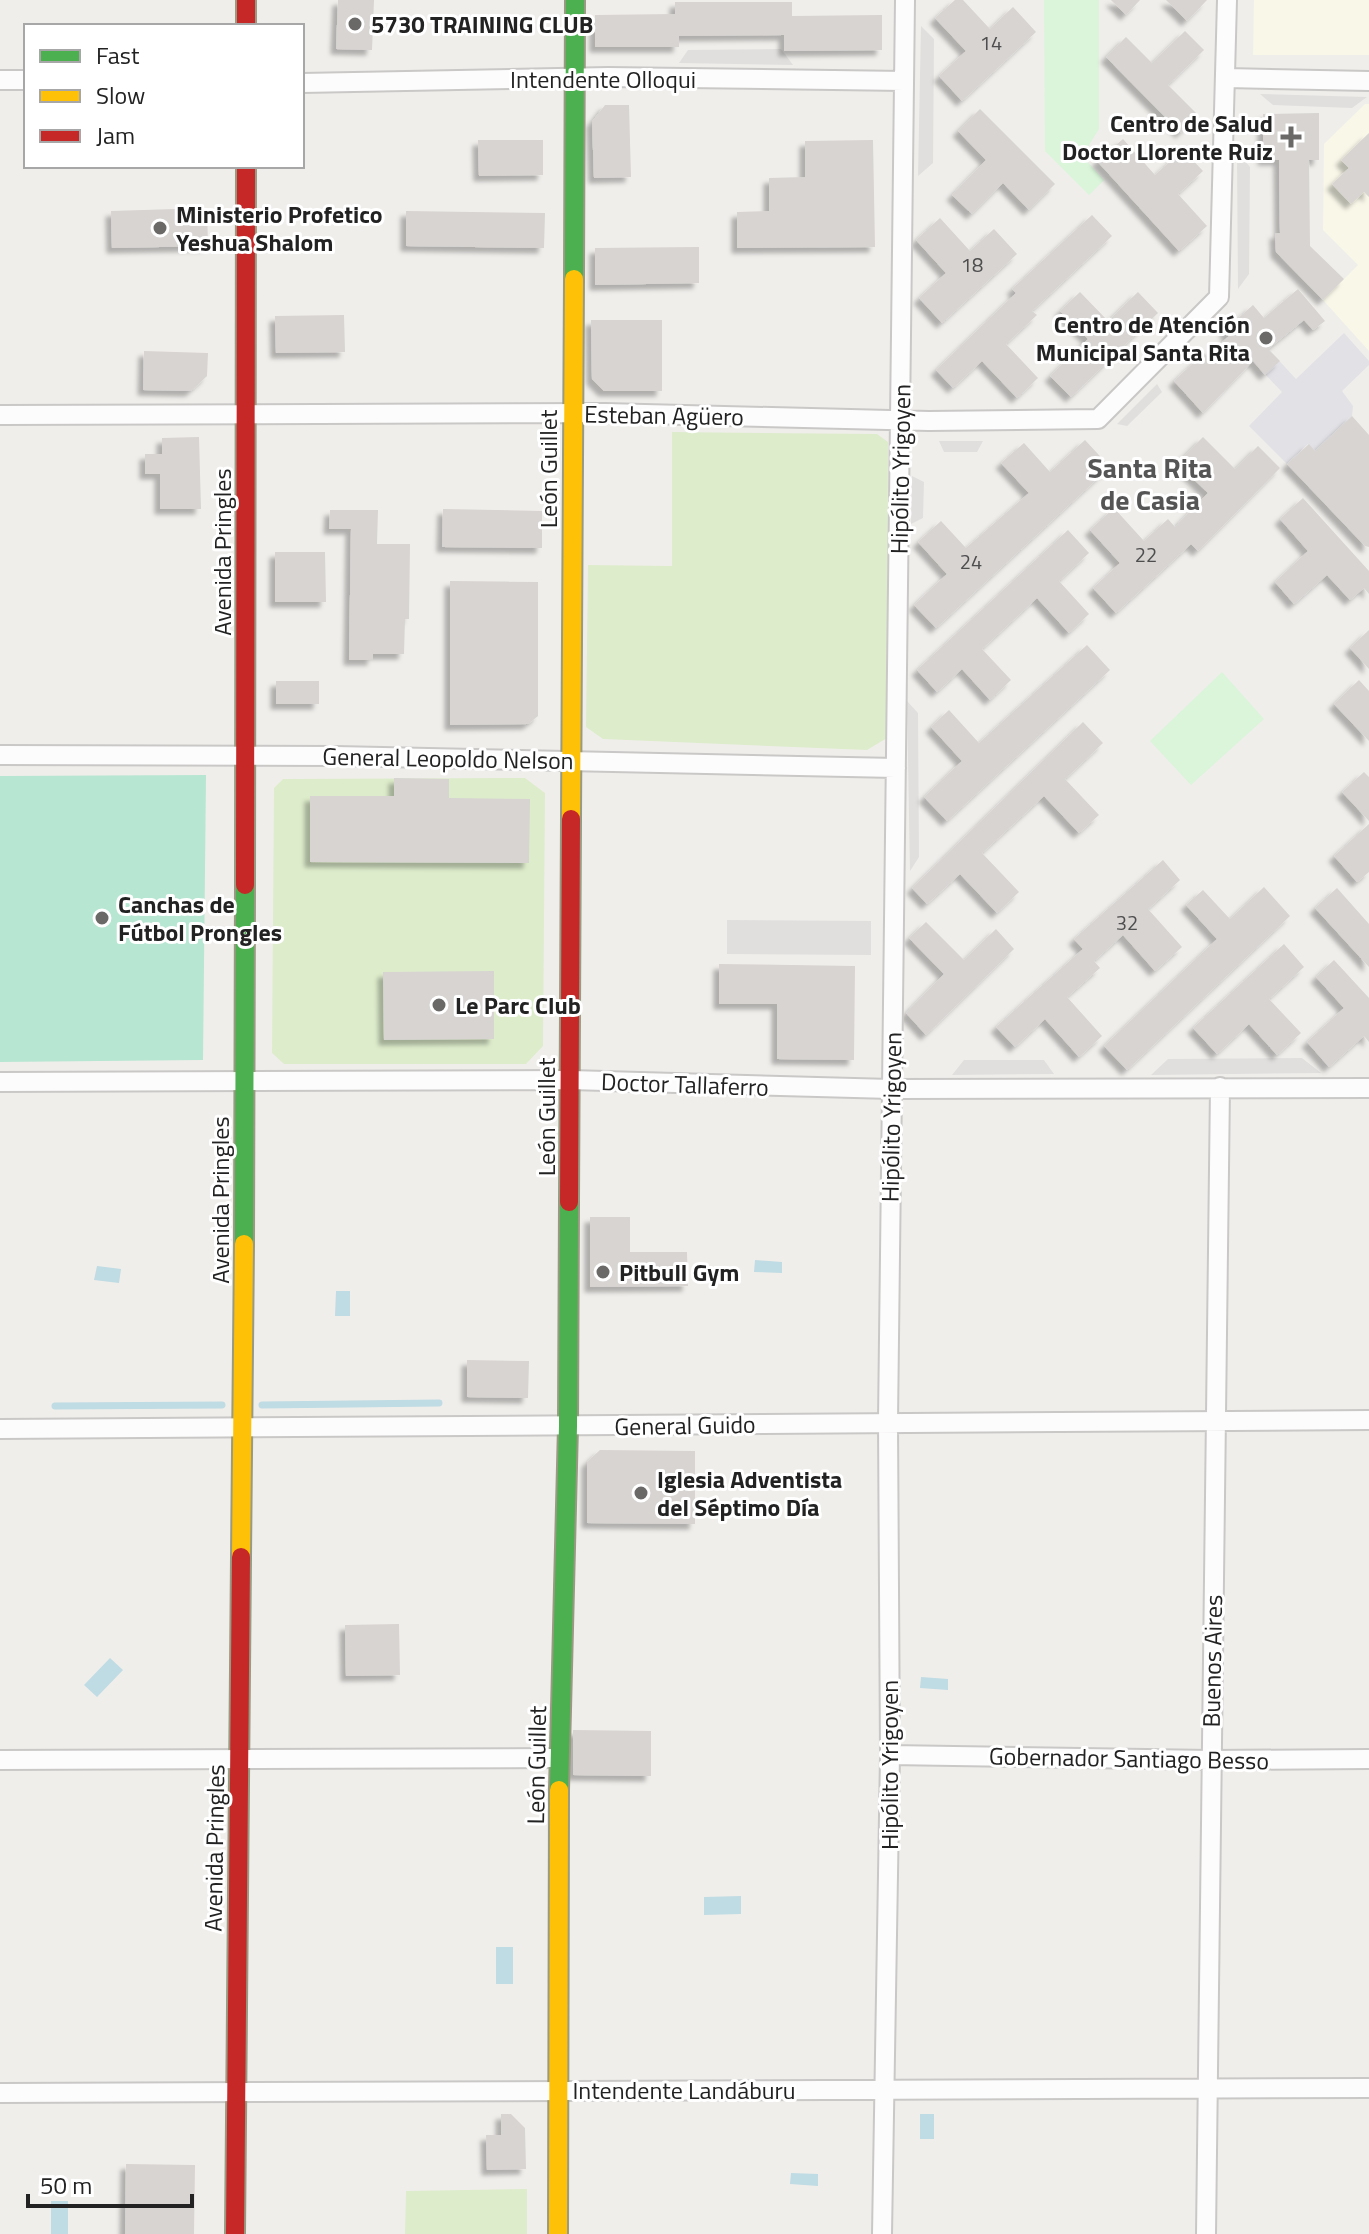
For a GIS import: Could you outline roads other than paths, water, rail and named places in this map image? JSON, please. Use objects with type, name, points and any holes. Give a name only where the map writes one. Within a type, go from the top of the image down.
[{"type":"street","points":[[246,0],[246,24]]},
{"type":"street","name":"León Guillet","points":[[558,2234],[559,1758],[568,1426],[575,0]]},
{"type":"street","name":"Hipólito Yrigoyen","points":[[882,2234],[890,1755],[888,1422],[905,0]]},
{"type":"street","points":[[1227,0],[1226,78],[1369,81]]},
{"type":"street","name":"Intendente Olloqui","points":[[304,83],[574,78],[904,81]]},
{"type":"street","name":"Esteban Agüero","points":[[0,415],[572,414],[901,420],[1098,419],[1219,297],[1226,78]]},
{"type":"street","points":[[0,80],[24,80]]},
{"type":"street","name":"Avenida Pringles","points":[[235,2234],[245,1082],[246,168]]},
{"type":"street","name":"General Leopoldo Nelson","points":[[0,755],[573,760],[896,768]]},
{"type":"street","name":"Doctor Tallaferro","points":[[0,1082],[570,1080],[891,1089],[1369,1088]]},
{"type":"street","name":"Buenos Aires","points":[[1206,2234],[1220,1087]]},
{"type":"street","name":"General Guido","points":[[0,1429],[1369,1420]]},
{"type":"street","name":"Gobernador Santiago Besso","points":[[890,1755],[1369,1759]]},
{"type":"street","points":[[0,1760],[559,1758]]},
{"type":"street","name":"Intendente Landáburu","points":[[0,2093],[1369,2088]]},
{"type":"water","points":[[755,1260],[782,1262],[782,1273],[754,1272]]},
{"type":"water","points":[[97,1266],[121,1269],[119,1283],[94,1280]]},
{"type":"water","points":[[336,1291],[350,1291],[350,1316],[335,1316]]},
{"type":"water","points":[[110,1658],[123,1670],[97,1697],[84,1685]]},
{"type":"water","points":[[921,1677],[948,1679],[948,1690],[920,1688]]},
{"type":"water","points":[[741,1896],[741,1914],[704,1915],[704,1897]]},
{"type":"water","points":[[496,1947],[513,1947],[513,1984],[496,1984]]},
{"type":"water","points":[[920,2114],[934,2114],[934,2139],[920,2139]]},
{"type":"water","points":[[791,2173],[818,2174],[818,2186],[790,2184]]},
{"type":"water","points":[[51,2201],[68,2201],[68,2234],[51,2234]]},
{"type":"waterway","points":[[262,1405],[439,1403]]},
{"type":"waterway","points":[[55,1406],[222,1405]]},
{"type":"place","name":"5730 TRAINING CLUB","points":[[355,24]]},
{"type":"place","name":"Centro de Salud Doctor Llorente Ruiz","points":[[1291,137]]},
{"type":"place","name":"Ministerio Profetico Yeshua Shalom","points":[[160,228]]},
{"type":"place","name":"Centro de Atención Municipal Santa Rita","points":[[1266,338]]},
{"type":"place","name":"Canchas de Fútbol Prongles","points":[[102,918]]},
{"type":"place","name":"Le Parc Club","points":[[439,1005]]},
{"type":"place","name":"Pitbull Gym","points":[[603,1272]]},
{"type":"place","name":"Iglesia Adventista del Séptimo Día","points":[[641,1493]]},
{"type":"district","name":"Santa Rita de Casia","points":[[1150,483]]}]
